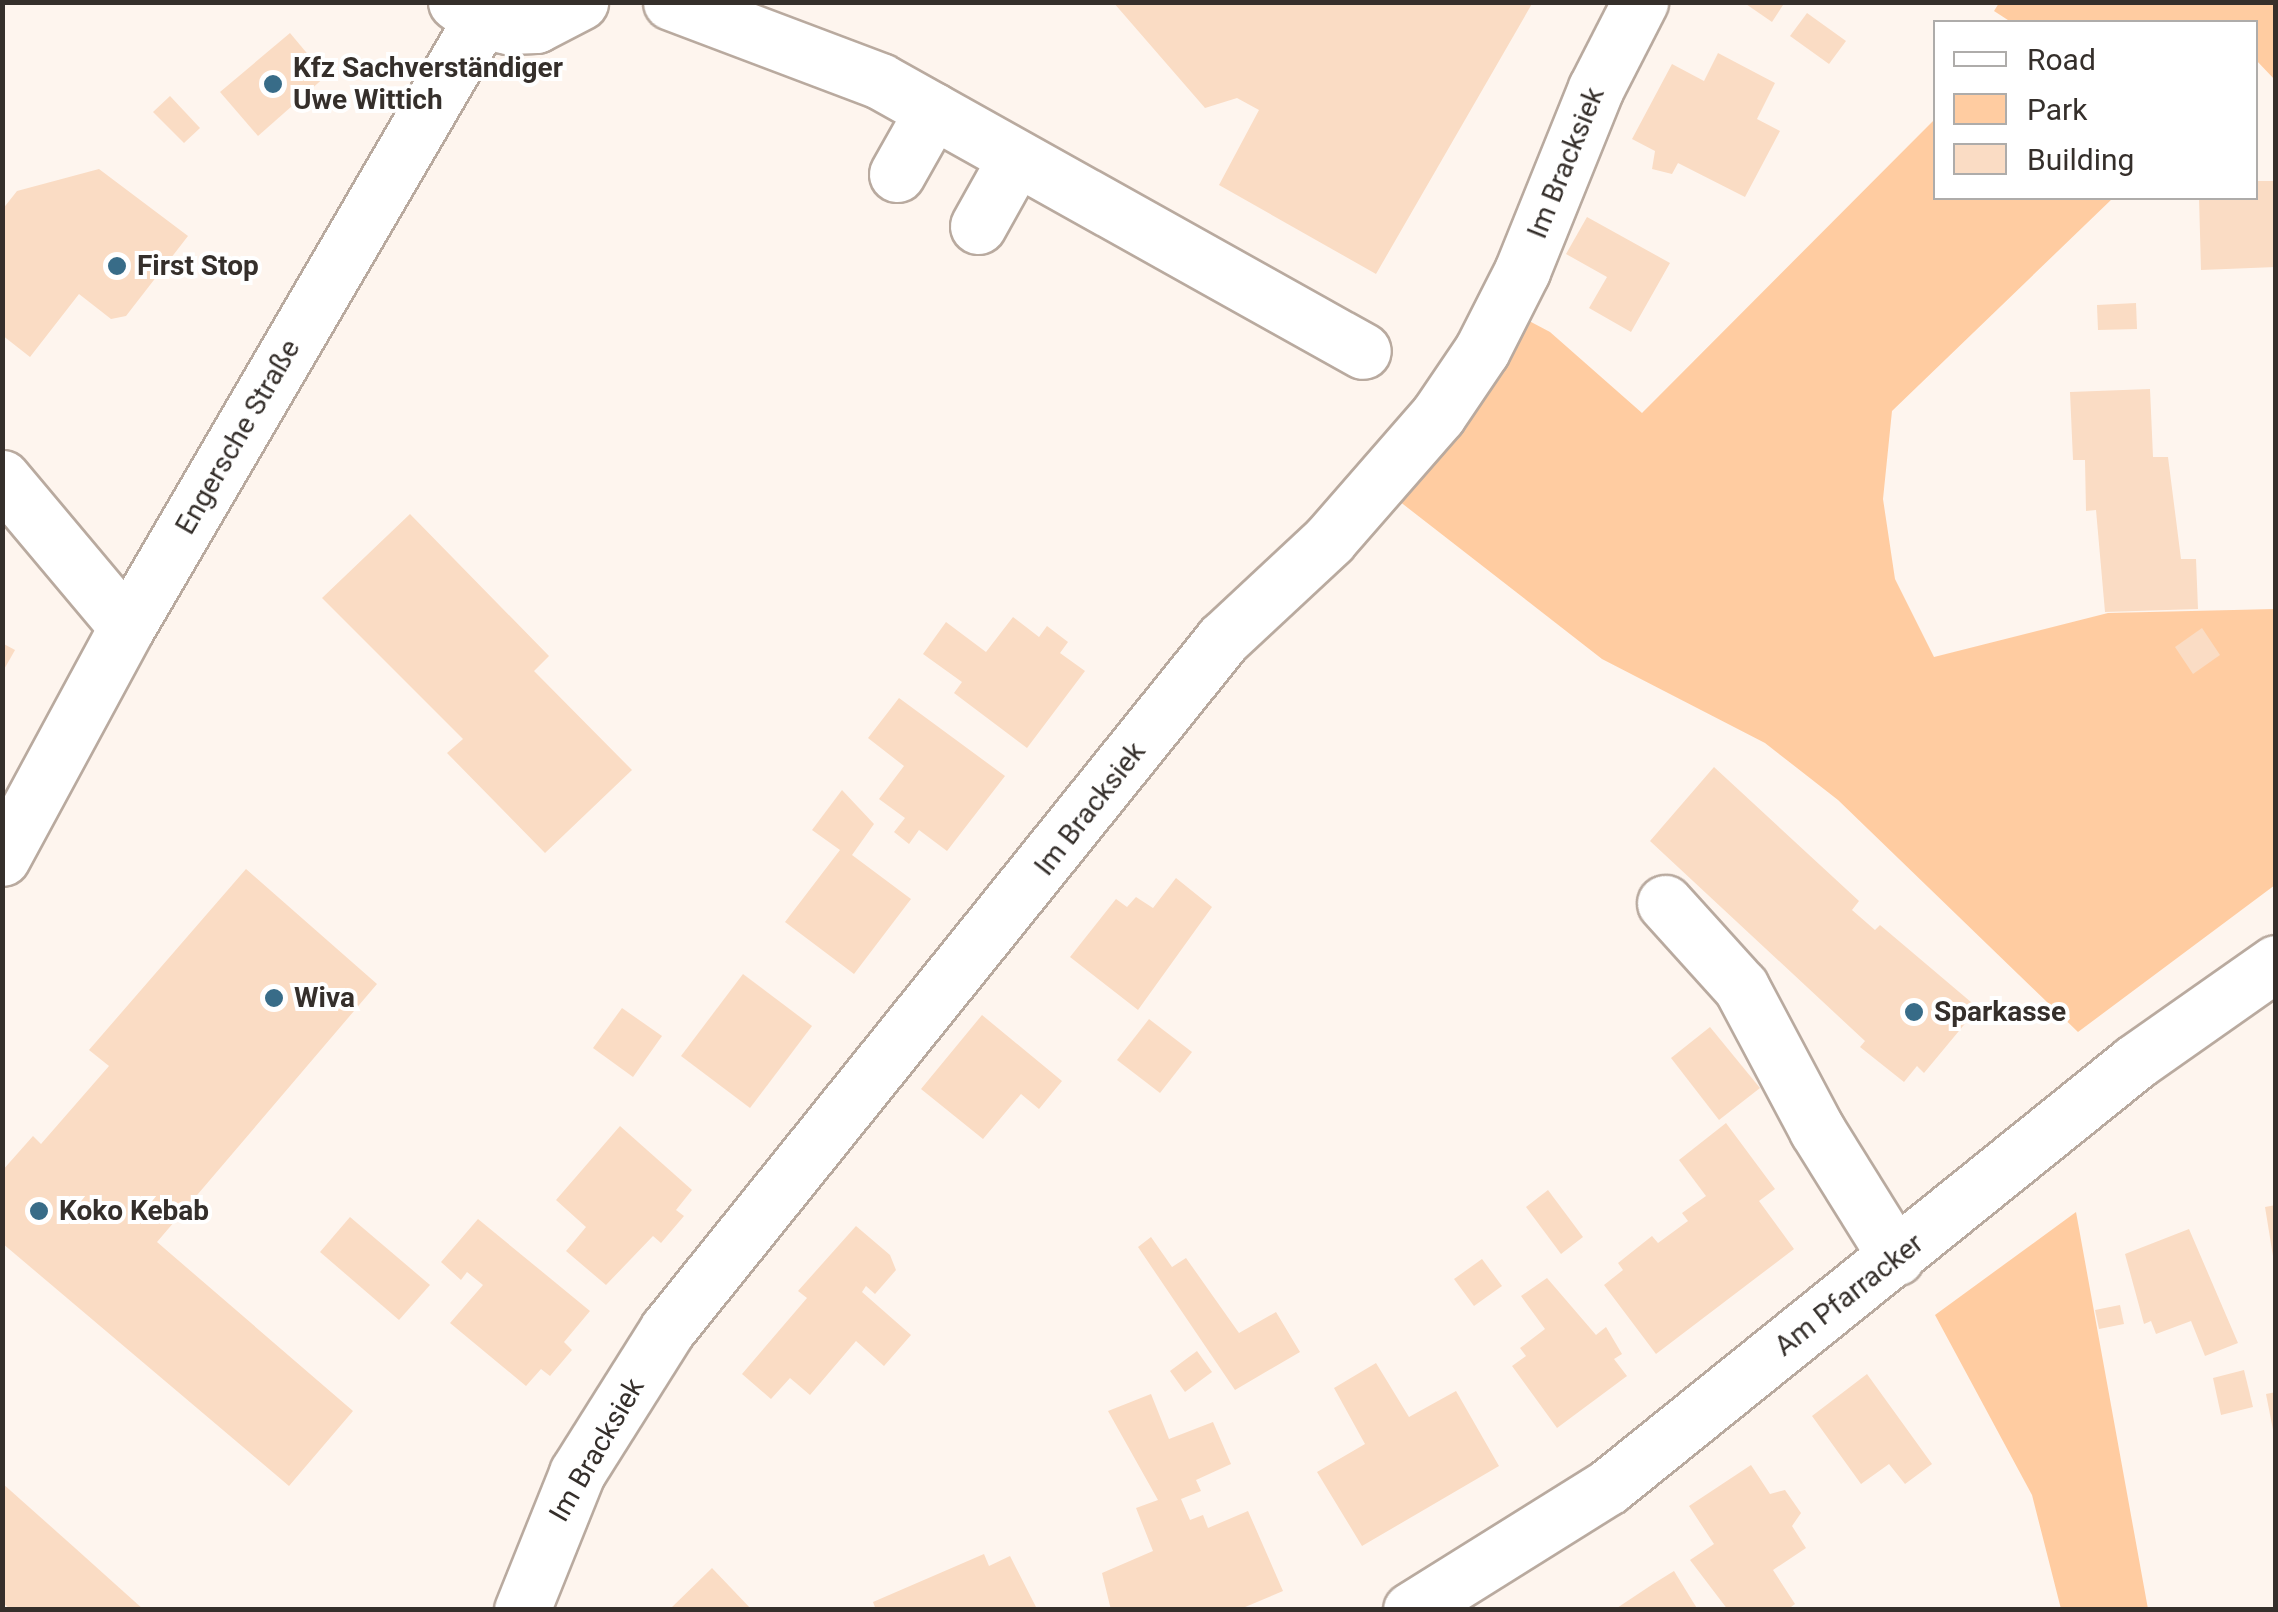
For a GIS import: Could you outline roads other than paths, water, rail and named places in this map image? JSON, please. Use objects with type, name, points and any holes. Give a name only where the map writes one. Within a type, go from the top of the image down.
[{"type":"street","points":[[468,11],[536,25],[580,2]]},
{"type":"street","points":[[671,2],[880,81],[1363,352]]},
{"type":"street","name":"Im Bracksiek","points":[[522,1610],[578,1473],[713,1270],[1223,639],[1328,540],[1438,415],[1482,350],[1522,271],[1596,88],[1640,2]]},
{"type":"street","name":"Engersche Straße","points":[[2,858],[468,11]]},
{"type":"street","points":[[897,174],[933,110]]},
{"type":"street","points":[[978,226],[1016,158]]},
{"type":"street","points":[[2,478],[127,627]]},
{"type":"street","points":[[1665,904],[1741,987],[1816,1130],[1896,1257]]},
{"type":"street","name":"Am Pfarracker","points":[[1410,1610],[1608,1487],[2136,1062],[2276,963]]},
{"type":"place","name":"Kfz Sachverständiger Uwe Wittich","points":[[273,84]]},
{"type":"place","name":"First Stop","points":[[117,266]]},
{"type":"place","name":"Wiva","points":[[274,998]]},
{"type":"place","name":"Sparkasse","points":[[1914,1012]]},
{"type":"place","name":"Koko Kebab","points":[[39,1211]]}]
